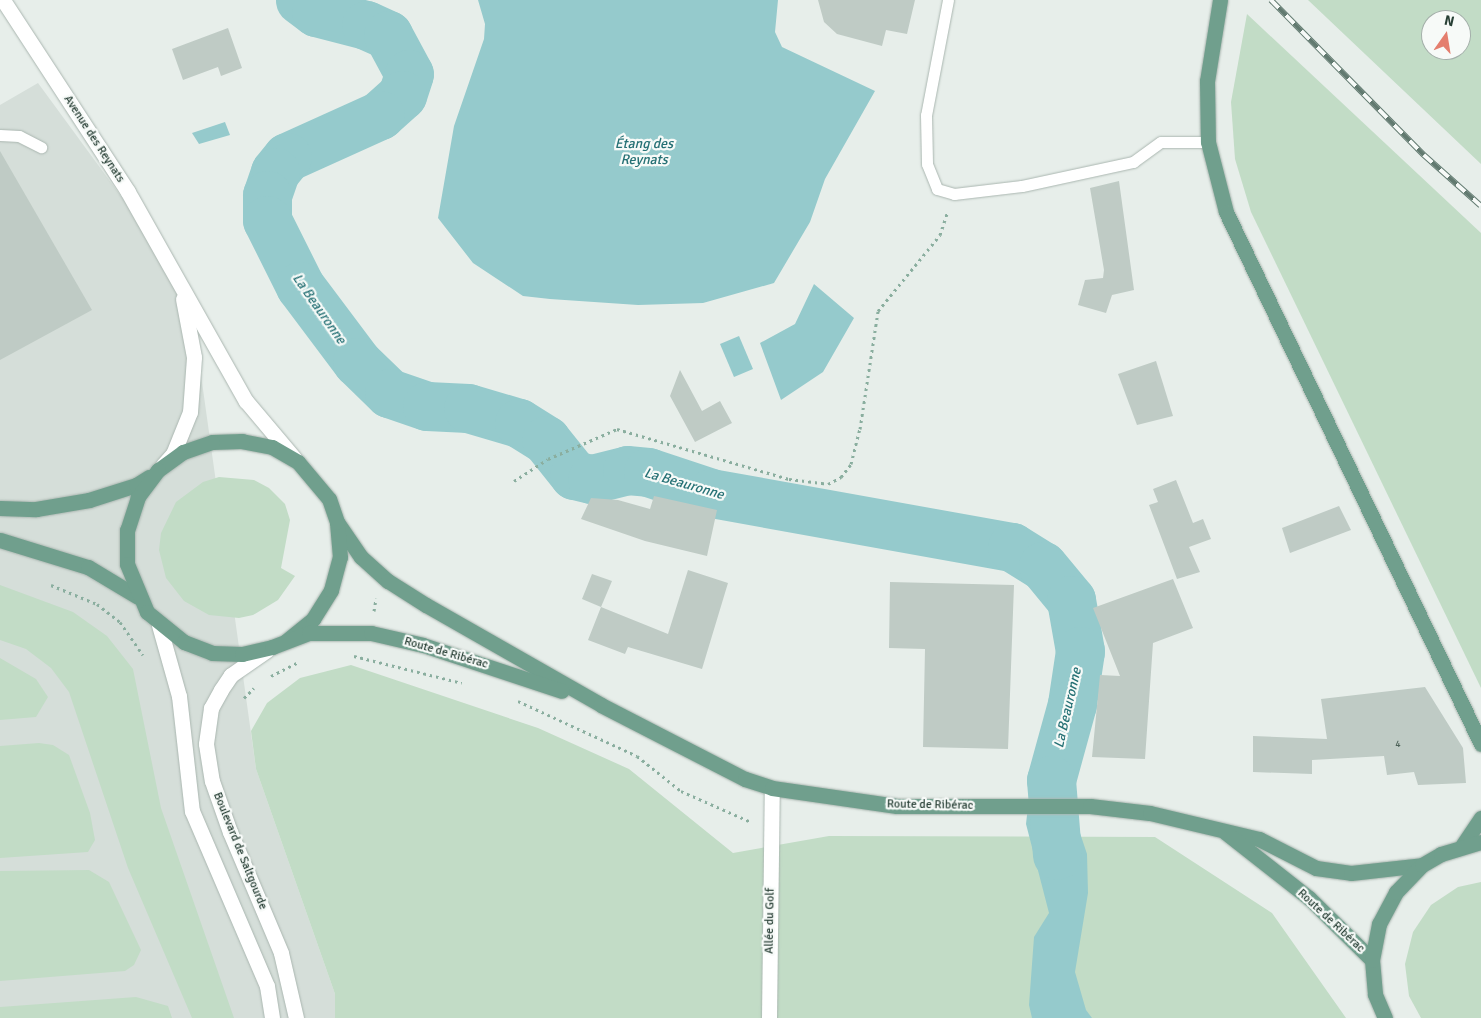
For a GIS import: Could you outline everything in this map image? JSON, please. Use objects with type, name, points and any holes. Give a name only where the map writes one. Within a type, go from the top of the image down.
[{"type":"main road","points":[[1220,0],[1207,81],[1208,142],[1226,212],[1481,744]]},
{"type":"main road","name":"Route de Ribérac","points":[[0,508],[36,509],[114,494],[136,485],[183,452],[212,442],[242,441],[272,447],[298,462],[316,479],[337,522],[361,557],[388,581],[601,705],[744,779],[772,788],[897,806],[1090,806],[1160,814],[1218,827],[1259,839],[1316,868],[1351,873],[1422,866]]},
{"type":"main road","name":"Route de Ribérac","points":[[158,470],[138,497],[127,530],[127,564],[138,597],[159,625],[184,642],[212,652],[242,654],[331,630],[371,633],[508,671],[601,705]]},
{"type":"main road","name":"Route de Ribérac","points":[[286,641],[313,619],[332,590],[340,556],[337,522]]},
{"type":"main road","name":"Route de Ribérac","points":[[0,540],[88,567],[138,597]]},
{"type":"main road","points":[[1462,846],[1481,818]]},
{"type":"main road","name":"Route de Ribérac","points":[[1218,827],[1309,898],[1372,960]]},
{"type":"main road","points":[[1385,1018],[1376,994],[1372,960],[1379,924],[1396,892],[1422,866],[1462,846],[1481,842]]},
{"type":"street","name":"Avenue des Reynats","points":[[3,0],[128,192],[246,401],[298,462]]},
{"type":"street","name":"Avenue des Reynats","points":[[158,470],[183,433],[194,383],[194,357],[179,283]]},
{"type":"street","points":[[159,625],[179,696],[192,810],[267,986],[272,1018]]},
{"type":"street","name":"Boulevard de Saltgourde","points":[[272,647],[231,676],[211,708],[206,744],[212,781],[230,832],[281,953],[296,1018]]},
{"type":"street","name":"Allée du Golf","points":[[769,1018],[772,788]]},
{"type":"lane","points":[[948,0],[926,115],[927,164],[937,189],[954,194],[1022,186],[1133,162],[1161,142],[1208,142]]},
{"type":"lane","points":[[0,135],[19,136],[41,147]]},
{"type":"path","points":[[514,481],[548,459],[618,429],[789,479],[828,484],[841,478],[851,464],[860,429],[878,311],[940,236],[954,194]]},
{"type":"path","points":[[51,585],[96,604],[120,622],[136,640],[147,663]]},
{"type":"path","points":[[350,655],[469,685]]},
{"type":"path","points":[[266,679],[306,658]]},
{"type":"path","points":[[242,702],[258,684]]},
{"type":"path","points":[[515,700],[637,756],[681,791],[747,821],[771,825]]},
{"type":"shaded area","points":[[38,83],[189,289],[256,769],[335,994],[335,1018],[0,1018],[0,105]]},
{"type":"green space","points":[[1308,0],[1481,0],[1481,164]]},
{"type":"green space","points":[[1247,14],[1481,233],[1481,688],[1251,212],[1235,159],[1231,102]]},
{"type":"green space","points":[[219,477],[254,480],[269,488],[285,504],[290,520],[281,568],[295,576],[278,600],[253,615],[239,618],[209,615],[184,601],[166,578],[159,550],[161,533],[176,502],[203,482]]},
{"type":"green space","points":[[0,585],[73,612],[107,636],[133,669],[161,808],[234,1018],[192,1018],[128,868],[69,692],[51,668],[26,649],[0,640]]},
{"type":"green space","points":[[0,658],[36,679],[48,697],[36,717],[0,720]]},
{"type":"green space","points":[[351,665],[538,728],[629,769],[733,853],[829,836],[1155,837],[1272,913],[1346,1018],[335,1018],[335,994],[256,769],[251,731],[267,703],[300,678]]},
{"type":"green space","points":[[39,743],[53,745],[69,755],[90,813],[95,840],[88,852],[0,858],[0,746]]},
{"type":"green space","points":[[89,870],[109,882],[141,950],[134,965],[125,971],[0,981],[0,871]]},
{"type":"green space","points":[[1481,882],[1481,1018],[1421,1018],[1409,996],[1405,964],[1413,932],[1431,905],[1458,887]]},
{"type":"green space","points":[[136,997],[168,1006],[172,1018],[0,1018],[0,1007]]},
{"type":"water","name":"Étang des Reynats","points":[[478,0],[778,0],[775,32],[782,47],[875,91],[825,179],[810,222],[774,283],[703,303],[638,305],[523,296],[473,263],[438,218],[454,126],[484,39],[485,24]]},
{"type":"water","points":[[225,122],[230,135],[199,144],[192,133]]},
{"type":"water","points":[[814,284],[854,318],[823,372],[781,400],[760,343],[795,324]]},
{"type":"water","points":[[739,336],[753,369],[734,377],[720,344]]},
{"type":"water","points":[[1030,788],[1064,790],[1070,818],[1078,827],[1087,854],[1088,893],[1075,972],[1086,1010],[1092,1018],[1032,1018],[1029,1005],[1034,937],[1049,913],[1026,824]]},
{"type":"building","points":[[818,0],[915,0],[907,34],[886,30],[882,46],[837,34],[824,22]]},
{"type":"building","points":[[228,28],[242,68],[221,76],[218,67],[183,80],[172,49]]},
{"type":"building","points":[[0,151],[92,310],[0,360]]},
{"type":"building","points":[[1119,181],[1134,290],[1112,295],[1106,313],[1078,305],[1085,280],[1103,278],[1104,270],[1090,188]]},
{"type":"building","points":[[1156,361],[1173,416],[1137,425],[1118,374]]},
{"type":"building","points":[[680,370],[702,411],[720,401],[732,423],[695,442],[670,396]]},
{"type":"building","points":[[1176,480],[1193,523],[1203,519],[1211,539],[1189,547],[1200,572],[1177,579],[1149,505],[1158,502],[1153,489]]},
{"type":"building","points":[[654,496],[717,510],[707,556],[645,541],[581,519],[591,498],[618,500],[650,509]]},
{"type":"building","points":[[1339,506],[1351,530],[1290,553],[1282,528]]},
{"type":"building","points":[[688,570],[728,583],[702,669],[628,647],[625,654],[588,640],[601,607],[668,634]]},
{"type":"building","points":[[592,574],[612,581],[601,607],[582,599]]},
{"type":"building","points":[[1173,579],[1193,628],[1153,643],[1145,759],[1092,757],[1100,675],[1120,676],[1093,608]]},
{"type":"building","points":[[890,582],[1014,585],[1008,749],[923,747],[925,649],[889,648]]},
{"type":"building","points":[[1425,687],[1463,748],[1466,783],[1418,785],[1414,772],[1387,775],[1384,756],[1312,760],[1312,774],[1253,772],[1253,736],[1327,739],[1321,699]]},
{"type":"waterway","name":"La Beauronne","points":[[300,0],[316,12],[366,25],[388,35],[409,74],[402,95],[380,115],[287,157],[275,172],[267,195],[267,220],[300,286],[357,362],[389,393],[427,406],[468,408],[519,423],[546,440],[574,475],[592,479],[627,470],[648,472],[711,493],[1012,547],[1043,566],[1071,600],[1080,651],[1072,704],[1051,780],[1057,855]]},
{"type":"railway","points":[[1271,0],[1424,155],[1481,206]]}]
